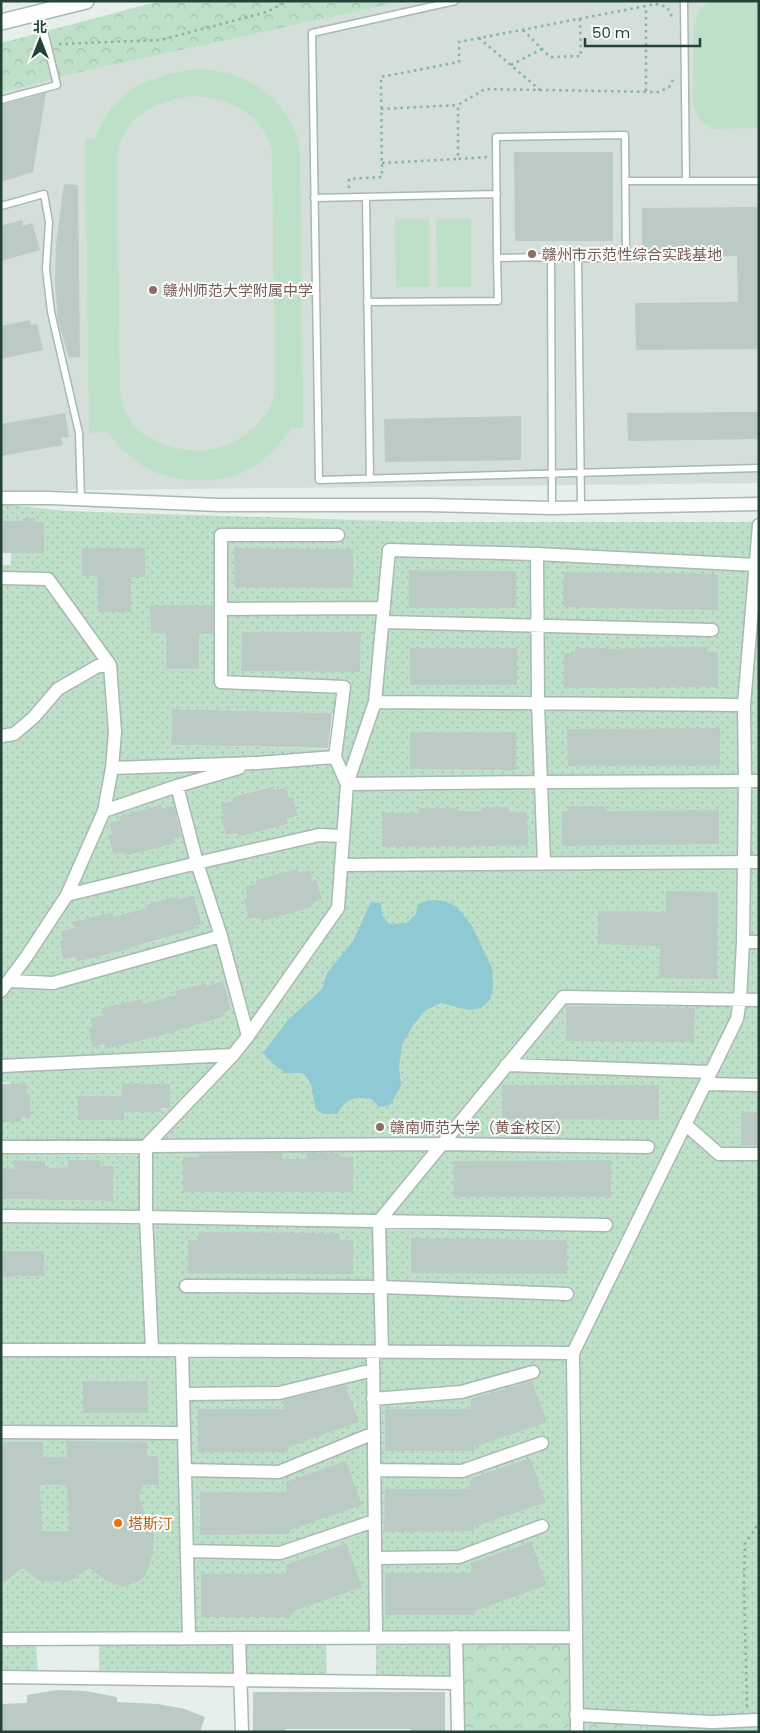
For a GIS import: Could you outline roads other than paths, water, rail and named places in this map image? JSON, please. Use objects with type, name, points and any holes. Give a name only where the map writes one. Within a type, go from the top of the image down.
[{"type":"street","points":[[1,22],[86,1]]},
{"type":"street","points":[[1,498],[81,499],[219,505],[428,505],[552,508],[759,504]]},
{"type":"street","points":[[577,1732],[573,1354],[736,1019],[740,1000],[743,942],[744,705],[759,525]]},
{"type":"street","points":[[338,535],[222,535],[221,682],[344,687],[336,757],[347,784]]},
{"type":"street","points":[[152,1350],[146,1217],[146,1146],[233,1055],[338,908],[347,784],[375,702],[389,550],[537,554],[756,565]]},
{"type":"street","points":[[537,554],[538,704],[544,863]]},
{"type":"street","points":[[1,578],[48,579],[110,665],[115,732],[112,768],[104,811],[67,895],[27,956],[1,991]]},
{"type":"street","points":[[222,609],[384,608]]},
{"type":"street","points":[[383,622],[712,630]]},
{"type":"street","points":[[1,736],[14,734],[33,718],[58,689],[98,666],[110,665]]},
{"type":"street","points":[[375,702],[744,705]]},
{"type":"street","points":[[112,768],[258,763],[336,757]]},
{"type":"street","points":[[104,811],[176,786],[258,763]]},
{"type":"street","points":[[347,784],[759,781]]},
{"type":"street","points":[[176,786],[248,1036]]},
{"type":"street","points":[[67,895],[319,835],[343,836]]},
{"type":"street","points":[[341,865],[759,862]]},
{"type":"street","points":[[9,980],[53,983],[220,936]]},
{"type":"street","points":[[743,942],[759,942]]},
{"type":"street","points":[[376,1638],[373,1370],[378,1352],[381,1287],[379,1221],[564,997],[759,1000]]},
{"type":"street","points":[[1,1066],[233,1055]]},
{"type":"street","points":[[506,1065],[708,1078],[759,1085]]},
{"type":"street","points":[[685,1124],[719,1154],[759,1154]]},
{"type":"street","points":[[1,1147],[442,1144],[648,1147]]},
{"type":"street","points":[[1,1216],[606,1225]]},
{"type":"street","points":[[186,1286],[381,1287],[567,1294]]},
{"type":"street","points":[[1,1350],[573,1354]]},
{"type":"street","points":[[182,1350],[189,1638]]},
{"type":"street","points":[[183,1394],[279,1393],[373,1370]]},
{"type":"street","points":[[374,1399],[461,1392],[533,1372]]},
{"type":"street","points":[[1,1432],[184,1433]]},
{"type":"street","points":[[185,1470],[279,1472],[374,1433]]},
{"type":"street","points":[[374,1470],[462,1472],[542,1443]]},
{"type":"street","points":[[187,1551],[280,1553],[374,1521]]},
{"type":"street","points":[[375,1558],[458,1557],[542,1526]]},
{"type":"street","points":[[456,1637],[458,1732]]},
{"type":"street","points":[[1,1639],[575,1637]]},
{"type":"street","points":[[239,1638],[242,1732]]},
{"type":"street","points":[[1,1678],[457,1683]]},
{"type":"street","points":[[576,1715],[712,1722],[753,1720]]},
{"type":"lane","points":[[455,1],[312,33],[319,480],[759,468]]},
{"type":"lane","points":[[684,1],[686,181]]},
{"type":"lane","points":[[1,100],[57,85],[39,12]]},
{"type":"lane","points":[[367,302],[498,301],[497,258],[496,194],[496,137],[625,135],[626,258],[497,258]]},
{"type":"lane","points":[[625,181],[759,181]]},
{"type":"lane","points":[[1,206],[44,194],[49,222],[46,269],[51,312],[78,433],[81,499]]},
{"type":"lane","points":[[314,198],[496,194]]},
{"type":"lane","points":[[366,197],[370,479]]},
{"type":"lane","points":[[551,258],[552,508]]},
{"type":"lane","points":[[578,258],[581,507]]},
{"type":"water","points":[[430,900],[445,901],[457,907],[472,926],[492,968],[493,987],[490,1000],[481,1008],[469,1010],[441,1003],[426,1010],[413,1025],[402,1045],[399,1067],[401,1086],[390,1105],[379,1107],[372,1099],[355,1098],[344,1104],[337,1114],[323,1114],[316,1110],[311,1084],[303,1073],[285,1073],[263,1053],[288,1020],[322,989],[327,973],[353,941],[371,902],[381,903],[382,915],[389,924],[407,923],[416,914],[418,904]]},
{"type":"place","name":"赣州市示范性综合实践基地","points":[[532,254]]},
{"type":"place","name":"赣州师范大学附属中学","points":[[153,290]]},
{"type":"place","name":"赣南师范大学（黄金校区）","points":[[380,1127]]},
{"type":"place","name":"塔斯汀","points":[[118,1523]]}]
